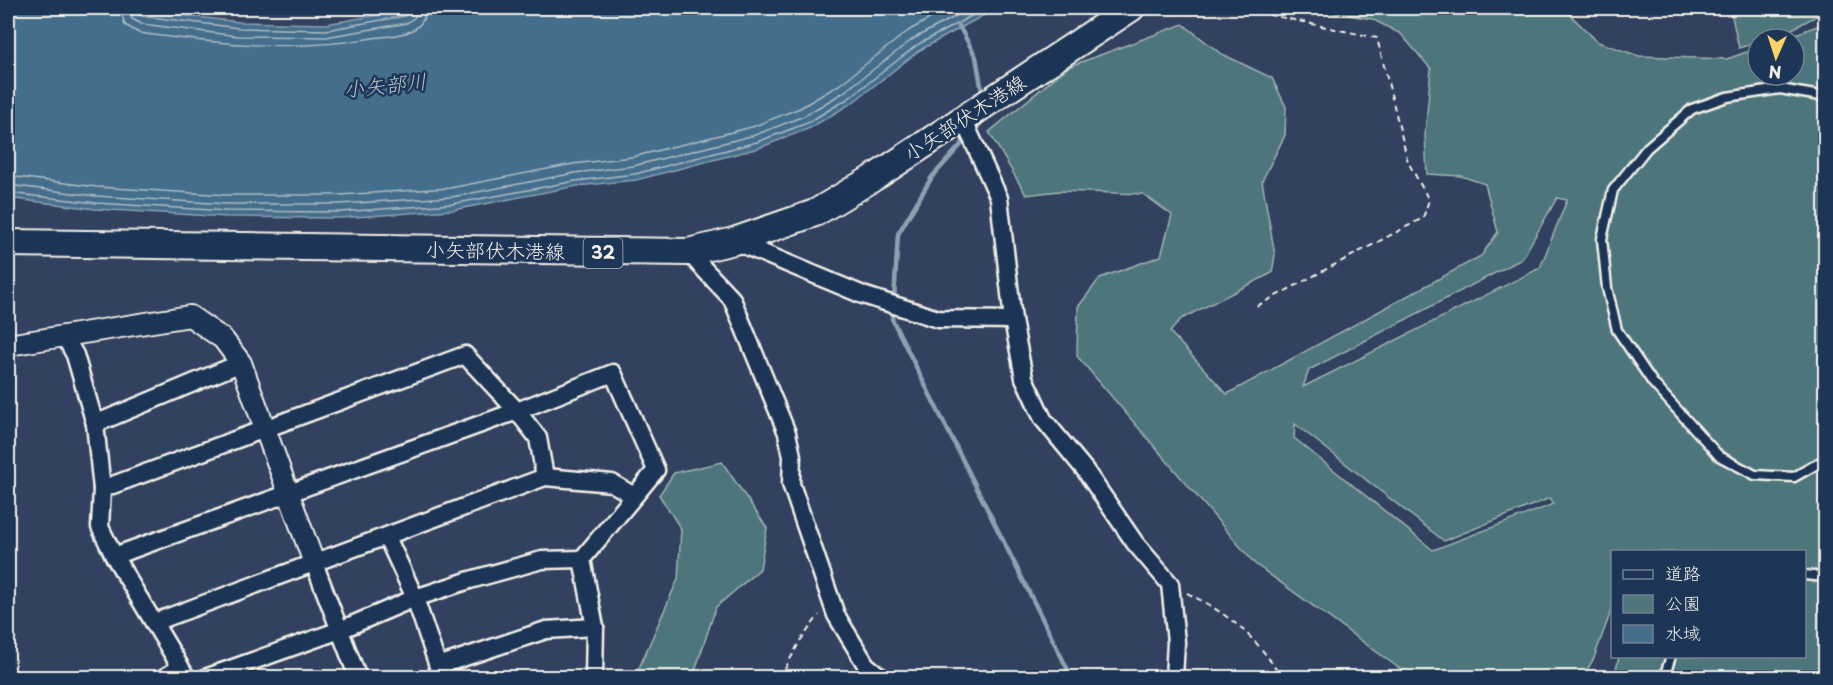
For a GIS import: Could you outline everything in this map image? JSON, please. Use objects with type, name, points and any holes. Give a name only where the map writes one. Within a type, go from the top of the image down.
[{"type":"main road","name":"小矢部伏木港線","points":[[8,243],[688,252],[734,241],[815,213],[1131,8]]},
{"type":"street","points":[[963,119],[999,198],[1013,320],[1024,378],[1043,419],[1085,470],[1135,543],[1170,584],[1176,642],[1174,678]]},
{"type":"street","points":[[734,241],[863,295],[938,319],[1013,320]]},
{"type":"street","points":[[688,252],[732,299],[787,433],[792,456],[790,484],[830,601],[866,665],[882,678]]},
{"type":"street","points":[[8,345],[190,316],[223,339],[241,363],[358,678]]},
{"type":"street","points":[[65,337],[75,355],[95,424],[102,489],[100,527],[114,556],[183,673],[163,678]]},
{"type":"street","points":[[102,489],[465,355],[517,411],[538,438],[545,477]]},
{"type":"street","points":[[95,424],[241,363]]},
{"type":"street","points":[[114,556],[289,495],[613,373],[656,470],[582,560]]},
{"type":"street","points":[[154,622],[545,477],[612,483],[634,496]]},
{"type":"street","points":[[387,537],[415,598],[440,672],[546,630],[595,627]]},
{"type":"street","points":[[205,678],[340,630],[415,598],[542,560],[582,560]]},
{"type":"street","points":[[582,560],[595,627],[594,678]]},
{"type":"lane","points":[[1826,97],[1780,89],[1727,97],[1692,109],[1647,148],[1613,190],[1602,239],[1607,288],[1617,330],[1653,383],[1719,456],[1755,475],[1794,477],[1826,459]]},
{"type":"lane","points":[[1806,575],[1826,577]]},
{"type":"lane","points":[[1664,678],[1671,658]]},
{"type":"path","points":[[1238,8],[1377,38],[1408,162],[1429,200],[1423,218],[1255,307]]},
{"type":"path","points":[[1170,584],[1220,609],[1259,643],[1281,678]]},
{"type":"path","points":[[780,678],[800,641],[830,601]]},
{"type":"green space","points":[[1306,8],[1563,8],[1598,42],[1639,56],[1727,59],[1746,52],[1746,87],[1806,87],[1806,30],[1825,23],[1825,677],[1614,677],[1619,658],[1806,658],[1806,550],[1611,550],[1611,611],[1594,658],[1583,677],[1402,677],[1403,671],[1255,564],[1077,356],[1078,307],[1100,278],[1161,256],[1172,215],[1143,194],[1059,191],[1026,195],[989,132],[1068,67],[1183,24],[1220,53],[1272,78],[1286,107],[1285,135],[1262,181],[1275,255],[1272,273],[1181,319],[1170,332],[1227,394],[1481,256],[1498,232],[1485,184],[1461,176],[1427,174],[1425,134],[1431,69],[1401,34],[1372,19]],"holes":[[[1557,198],[1567,200],[1540,268],[1303,387],[1309,370],[1522,259]],[[1295,424],[1444,541],[1550,498],[1554,504],[1433,550],[1294,438]]]},
{"type":"green space","points":[[1730,8],[1825,8],[1825,12],[1796,27],[1746,27],[1746,46],[1739,48]]},
{"type":"green space","points":[[722,462],[767,528],[760,569],[716,607],[693,677],[635,677],[678,579],[681,529],[659,495],[674,473]]},
{"type":"water","name":"小矢部川","points":[[8,8],[121,8],[239,22],[326,24],[420,8],[997,8],[920,50],[852,103],[810,128],[759,148],[636,180],[577,186],[453,210],[340,218],[227,217],[95,209],[8,198]]},
{"type":"waterway","points":[[958,24],[976,57],[983,97]]},
{"type":"waterway","points":[[974,131],[986,117]]},
{"type":"waterway","points":[[894,300],[898,234],[932,177],[968,137]]},
{"type":"waterway","points":[[893,309],[892,319],[1072,678]]}]
